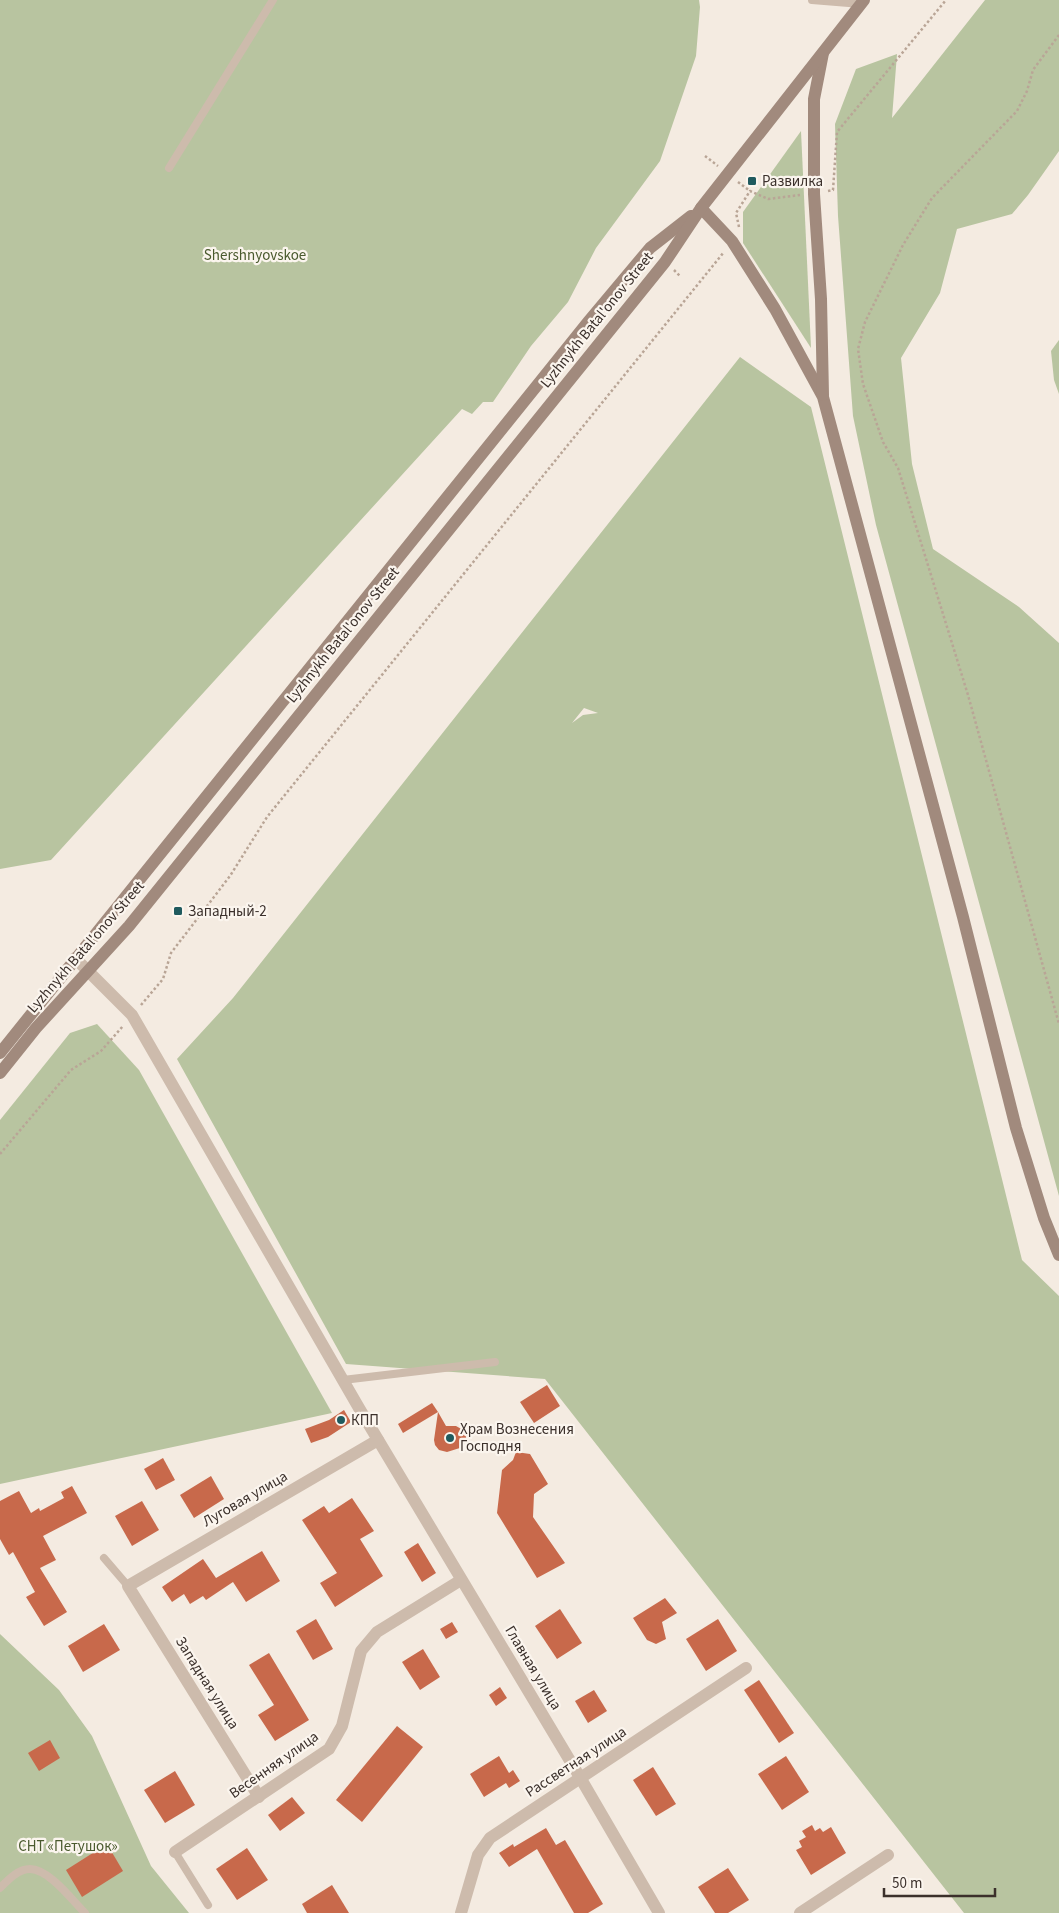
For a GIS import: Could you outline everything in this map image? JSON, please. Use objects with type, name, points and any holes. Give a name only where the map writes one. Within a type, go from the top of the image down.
[{"type":"main road","name":"Lyzhnykh Batal'onov Street","points":[[0,1073],[36,1028],[129,926],[665,262],[701,208],[862,2]]},
{"type":"main road","points":[[823,51],[814,99],[814,194],[821,299],[823,397]]},
{"type":"main road","name":"Lyzhnykh Batal'onov Street","points":[[0,1053],[588,322],[650,248],[701,208]]},
{"type":"main road","points":[[701,208],[732,241],[775,309],[823,397],[963,917],[1016,1128],[1044,1218],[1059,1255]]},
{"type":"street","name":"Главная улица","points":[[75,958],[132,1015],[378,1440],[581,1779],[658,1913]]},
{"type":"street","name":"Луговая улица","points":[[128,1586],[378,1440]]},
{"type":"street","name":"Весенняя улица","points":[[174,1852],[329,1749],[342,1726],[361,1651],[377,1632],[461,1580]]},
{"type":"street","name":"Западная улица","points":[[128,1586],[258,1797]]},
{"type":"street","name":"Рассветная улица","points":[[461,1913],[478,1855],[490,1838],[746,1668]]},
{"type":"street","points":[[800,1913],[888,1855]]},
{"type":"lane","points":[[169,168],[273,0]]},
{"type":"lane","points":[[812,0],[862,2]]},
{"type":"lane","points":[[343,1380],[494,1362]]},
{"type":"lane","points":[[104,1558],[128,1586]]},
{"type":"lane","points":[[174,1852],[208,1905]]},
{"type":"lane","points":[[0,1888],[11,1876],[29,1869],[45,1873],[85,1913]]},
{"type":"path","points":[[171,954],[230,876],[267,817],[740,231],[736,213],[750,191],[768,199],[833,190],[838,132],[946,0]]},
{"type":"path","points":[[1059,35],[1033,70],[1027,90],[1017,111],[932,198],[903,245],[875,299],[865,322],[858,349],[864,384],[883,442],[898,468],[968,695],[1059,1024]]},
{"type":"path","points":[[0,1154],[71,1070]]},
{"type":"green space","name":"Shershnyovskoe","points":[[0,0],[699,0],[700,7],[696,56],[660,161],[596,248],[568,302],[531,346],[493,402],[483,402],[472,414],[462,409],[51,860],[0,869]]},
{"type":"green space","points":[[985,0],[1059,0],[1059,151],[1012,214],[957,229],[940,293],[901,358],[912,464],[933,549],[1019,607],[1059,643],[1059,1196],[876,525],[853,416],[838,216],[835,124],[856,69],[897,54],[892,118]]},
{"type":"green space","points":[[801,131],[811,348],[743,243],[743,212]]},
{"type":"green space","points":[[1059,340],[1059,394],[1054,380],[1051,351]]},
{"type":"green space","points":[[740,357],[811,407],[1022,1260],[1059,1296],[1059,1913],[964,1913],[545,1379],[346,1364],[177,1059],[233,998]],"holes":[[[584,708],[598,713],[583,715],[572,723]]]},
{"type":"green space","points":[[97,1024],[139,1070],[332,1413],[0,1484],[0,1120],[70,1033]]},
{"type":"green space","name":"СНТ «Петушок»","points":[[0,1634],[59,1690],[92,1736],[151,1866],[189,1913],[0,1913]]},
{"type":"building","points":[[547,1385],[560,1406],[534,1423],[520,1402]]},
{"type":"building","points":[[432,1403],[438,1412],[403,1433],[398,1424]]},
{"type":"building","points":[[344,1410],[351,1422],[328,1437],[311,1443],[305,1429],[329,1420]]},
{"type":"building","name":"Храм Вознесения Господня","points":[[438,1412],[446,1426],[456,1426],[463,1430],[466,1435],[466,1441],[463,1447],[447,1452],[439,1450],[435,1445]]},
{"type":"building","points":[[516,1452],[530,1454],[548,1484],[534,1494],[533,1517],[565,1563],[537,1578],[497,1513],[502,1470],[513,1460]]},
{"type":"building","points":[[163,1458],[175,1480],[156,1490],[144,1469]]},
{"type":"building","points":[[211,1476],[224,1499],[194,1518],[180,1495]]},
{"type":"building","points":[[72,1486],[87,1513],[43,1536],[56,1560],[40,1568],[67,1612],[44,1626],[26,1597],[35,1592],[13,1552],[9,1555],[0,1539],[0,1501],[19,1491],[31,1513],[39,1508],[40,1511],[64,1498],[61,1492]]},
{"type":"building","points":[[352,1498],[374,1531],[360,1539],[383,1576],[335,1607],[320,1583],[337,1573],[302,1520],[324,1506],[329,1513]]},
{"type":"building","points":[[142,1501],[159,1530],[132,1546],[115,1516]]},
{"type":"building","points":[[418,1543],[436,1573],[422,1582],[404,1552]]},
{"type":"building","points":[[262,1551],[280,1581],[246,1602],[233,1582],[206,1600],[203,1596],[190,1604],[184,1594],[172,1602],[162,1587],[203,1559],[216,1578]]},
{"type":"building","points":[[665,1598],[677,1613],[662,1622],[666,1639],[656,1644],[647,1640],[633,1618]]},
{"type":"building","points":[[560,1609],[582,1643],[557,1659],[535,1626]]},
{"type":"building","points":[[316,1619],[333,1649],[313,1660],[296,1631]]},
{"type":"building","points":[[718,1619],[737,1651],[706,1671],[686,1639]]},
{"type":"building","points":[[452,1622],[458,1632],[446,1639],[440,1629]]},
{"type":"building","points":[[104,1624],[120,1650],[83,1672],[68,1646]]},
{"type":"building","points":[[423,1649],[440,1677],[420,1690],[402,1662]]},
{"type":"building","points":[[269,1653],[309,1720],[275,1741],[258,1715],[274,1705],[249,1665]]},
{"type":"building","points":[[759,1680],[794,1733],[779,1743],[744,1690]]},
{"type":"building","points":[[500,1687],[507,1698],[496,1706],[489,1695]]},
{"type":"building","points":[[594,1690],[607,1711],[588,1723],[575,1701]]},
{"type":"building","points":[[397,1726],[423,1747],[362,1822],[336,1800]]},
{"type":"building","points":[[50,1740],[60,1758],[39,1771],[28,1753]]},
{"type":"building","points":[[499,1756],[509,1773],[513,1770],[520,1781],[509,1788],[506,1783],[484,1797],[470,1774]]},
{"type":"building","points":[[786,1756],[809,1792],[782,1810],[758,1774]]},
{"type":"building","points":[[653,1767],[676,1804],[656,1816],[633,1780]]},
{"type":"building","points":[[175,1771],[195,1805],[165,1823],[144,1790]]},
{"type":"building","points":[[292,1797],[305,1813],[280,1831],[268,1815]]},
{"type":"building","points":[[812,1825],[815,1831],[820,1828],[823,1832],[831,1827],[846,1853],[811,1875],[796,1850],[802,1847],[799,1841],[806,1837],[802,1831]]},
{"type":"building","points":[[546,1828],[556,1845],[565,1840],[603,1904],[588,1913],[574,1913],[537,1849],[509,1867],[499,1853],[513,1844],[514,1847]]},
{"type":"building","points":[[107,1844],[123,1871],[82,1897],[66,1870]]},
{"type":"building","points":[[247,1848],[268,1880],[237,1900],[216,1869]]},
{"type":"building","points":[[728,1868],[749,1900],[728,1913],[715,1913],[698,1887]]},
{"type":"building","points":[[332,1885],[349,1913],[307,1913],[302,1904]]},
{"type":"place","name":"Развилка","points":[[752,181]]},
{"type":"place","name":"Западный-2","points":[[178,911]]},
{"type":"place","name":"КПП","points":[[341,1420]]},
{"type":"place","name":"Храм Вознесения Господня","points":[[450,1438]]}]
